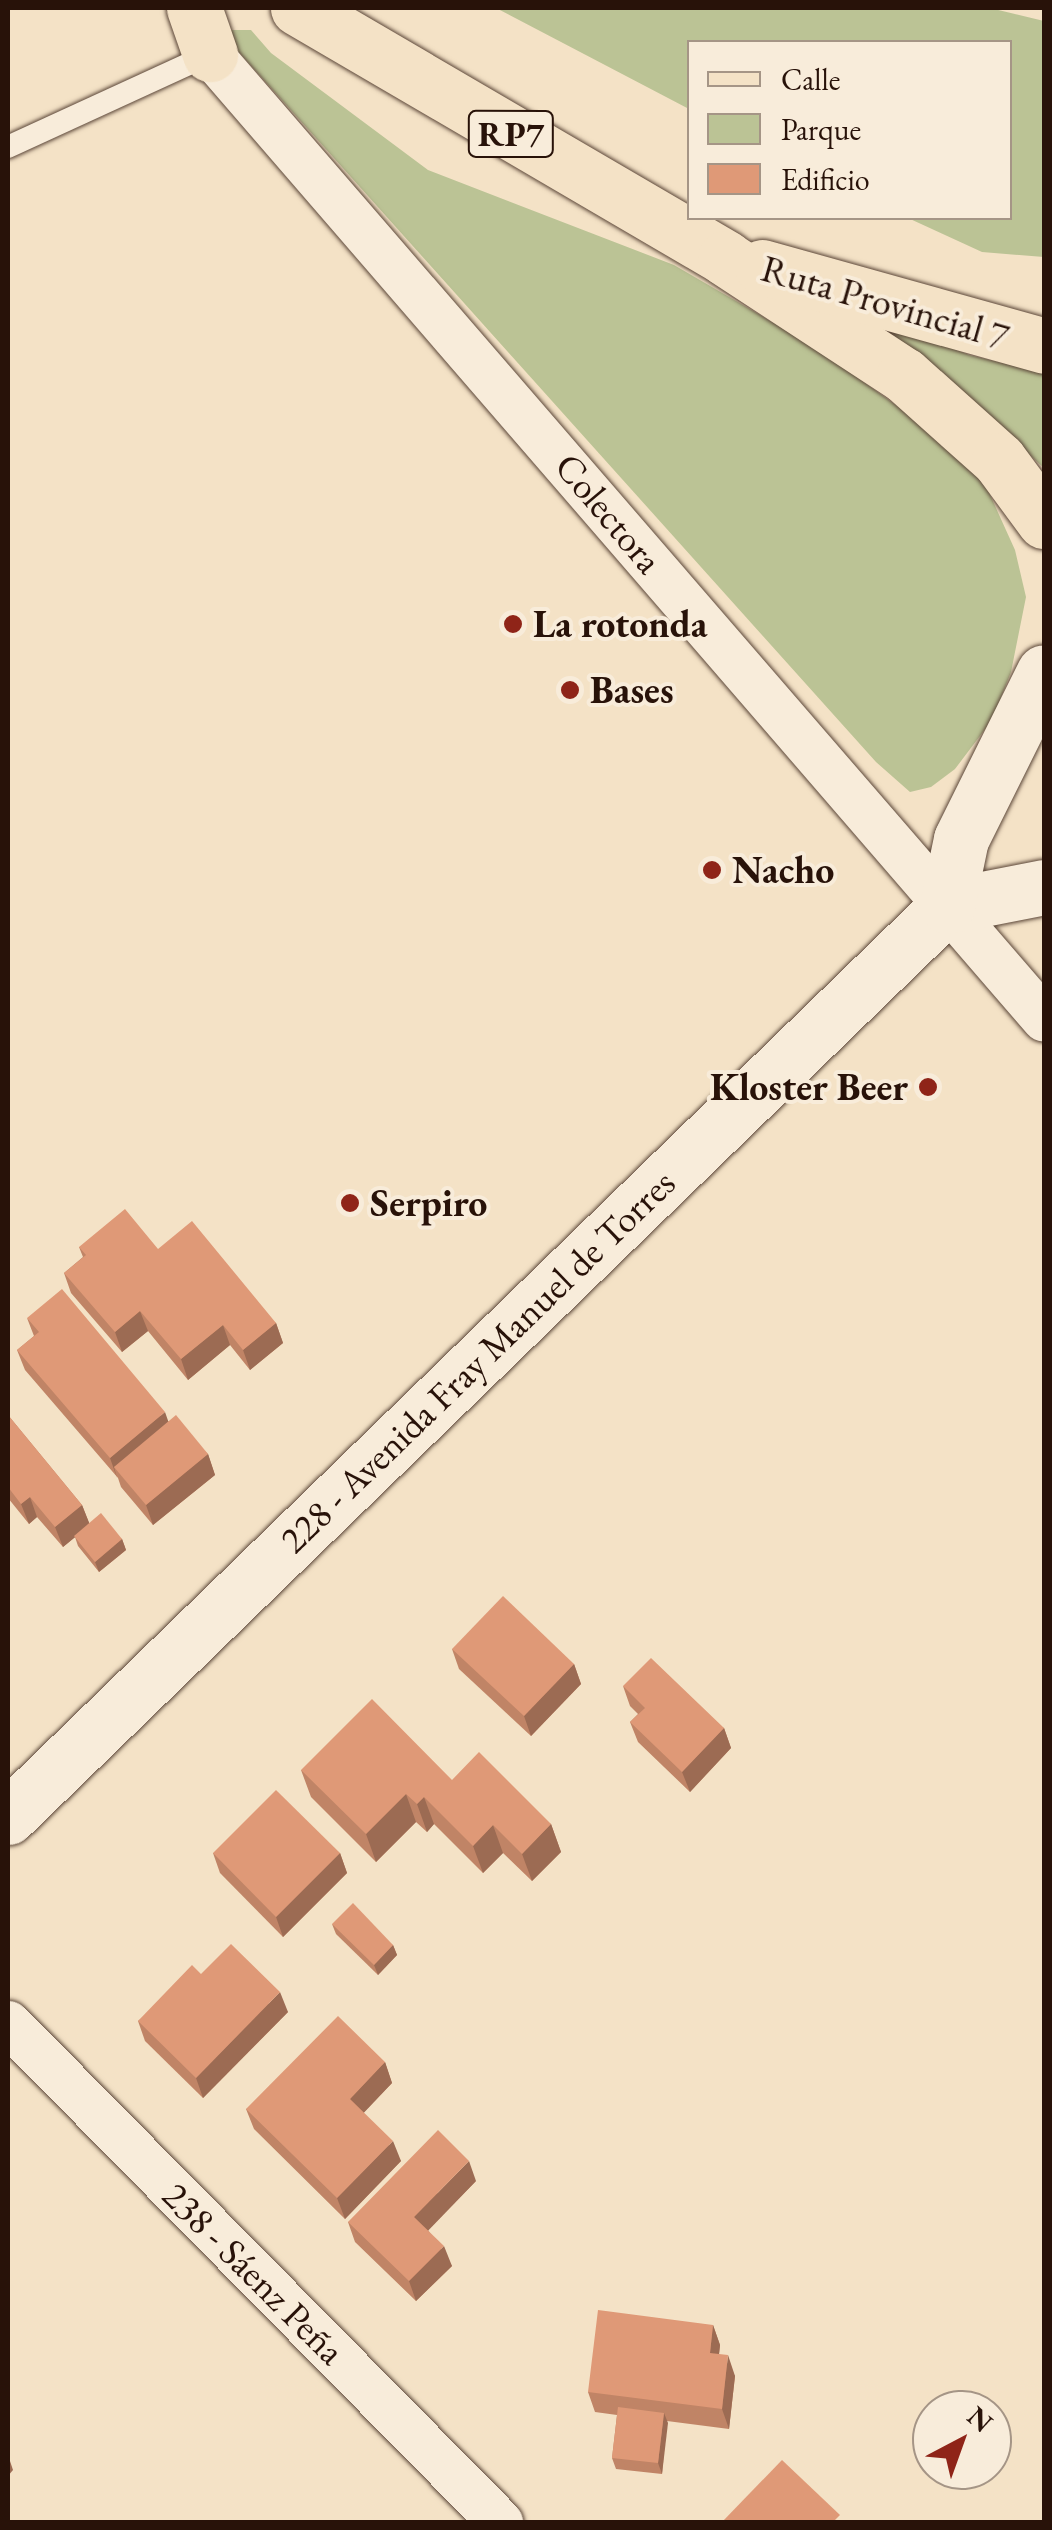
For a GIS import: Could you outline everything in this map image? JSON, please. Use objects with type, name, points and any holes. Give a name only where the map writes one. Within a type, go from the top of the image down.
[{"type":"main road","name":"RP7","points":[[298,8],[725,258],[904,375],[999,460],[1044,521]]},
{"type":"main road","name":"Ruta Provincial 7","points":[[725,258],[867,292],[1044,346]]},
{"type":"main road","points":[[1044,672],[961,839],[947,906],[1044,887]]},
{"type":"main road","name":"228 - Avenida Fray Manuel de Torres","points":[[8,1816],[947,906]]},
{"type":"street","name":"Colectora","points":[[202,30],[1044,1019]]},
{"type":"street","name":"238 - Sáenz Peña","points":[[8,2024],[500,2522]]},
{"type":"lane","points":[[8,146],[202,30]]},
{"type":"green space","points":[[496,8],[990,8],[1044,21],[1044,257],[982,252],[912,220],[1012,220],[1012,40],[687,40],[687,108]]},
{"type":"green space","points":[[219,30],[251,30],[271,53],[428,170],[674,265],[815,347],[936,434],[986,486],[1015,550],[1026,597],[1011,672],[992,720],[955,769],[931,787],[910,792],[876,762]]},
{"type":"green space","points":[[792,280],[969,355],[1044,373],[1044,468],[954,387]]},
{"type":"building","points":[[125,1209],[158,1249],[192,1221],[276,1323],[243,1350],[223,1325],[181,1359],[140,1311],[115,1332],[64,1273],[86,1255],[79,1247]]},
{"type":"building","points":[[62,1289],[165,1412],[110,1458],[17,1350],[39,1332],[27,1318]]},
{"type":"building","points":[[8,1415],[82,1505],[55,1527],[30,1497],[21,1504],[8,1487]]},
{"type":"building","points":[[176,1415],[208,1454],[146,1505],[114,1467]]},
{"type":"building","points":[[101,1513],[122,1539],[95,1562],[74,1536]]},
{"type":"building","points":[[503,1596],[574,1664],[524,1716],[452,1649]]},
{"type":"building","points":[[651,1658],[724,1728],[682,1772],[630,1722],[645,1708],[623,1686]]},
{"type":"building","points":[[372,1699],[452,1780],[479,1752],[551,1824],[522,1854],[493,1825],[473,1846],[424,1797],[417,1804],[406,1794],[366,1834],[301,1770]]},
{"type":"building","points":[[276,1790],[340,1853],[276,1917],[213,1853]]},
{"type":"building","points":[[353,1903],[393,1945],[374,1965],[332,1924]]},
{"type":"building","points":[[231,1944],[280,1992],[196,2078],[138,2021],[192,1965],[201,1974]]},
{"type":"building","points":[[338,2016],[385,2062],[350,2099],[393,2141],[337,2198],[246,2109]]},
{"type":"building","points":[[438,2130],[469,2161],[414,2217],[444,2246],[409,2281],[348,2222]]},
{"type":"building","points":[[598,2310],[713,2325],[710,2353],[728,2355],[722,2409],[588,2392]]},
{"type":"building","points":[[618,2407],[664,2413],[658,2463],[612,2458]]},
{"type":"building","points":[[782,2460],[840,2515],[833,2522],[722,2522]]},
{"type":"place","name":"La rotonda","points":[[513,624]]},
{"type":"place","name":"Bases","points":[[570,690]]},
{"type":"place","name":"Nacho","points":[[712,870]]},
{"type":"place","name":"Kloster Beer","points":[[928,1087]]},
{"type":"place","name":"Serpiro","points":[[350,1203]]}]
